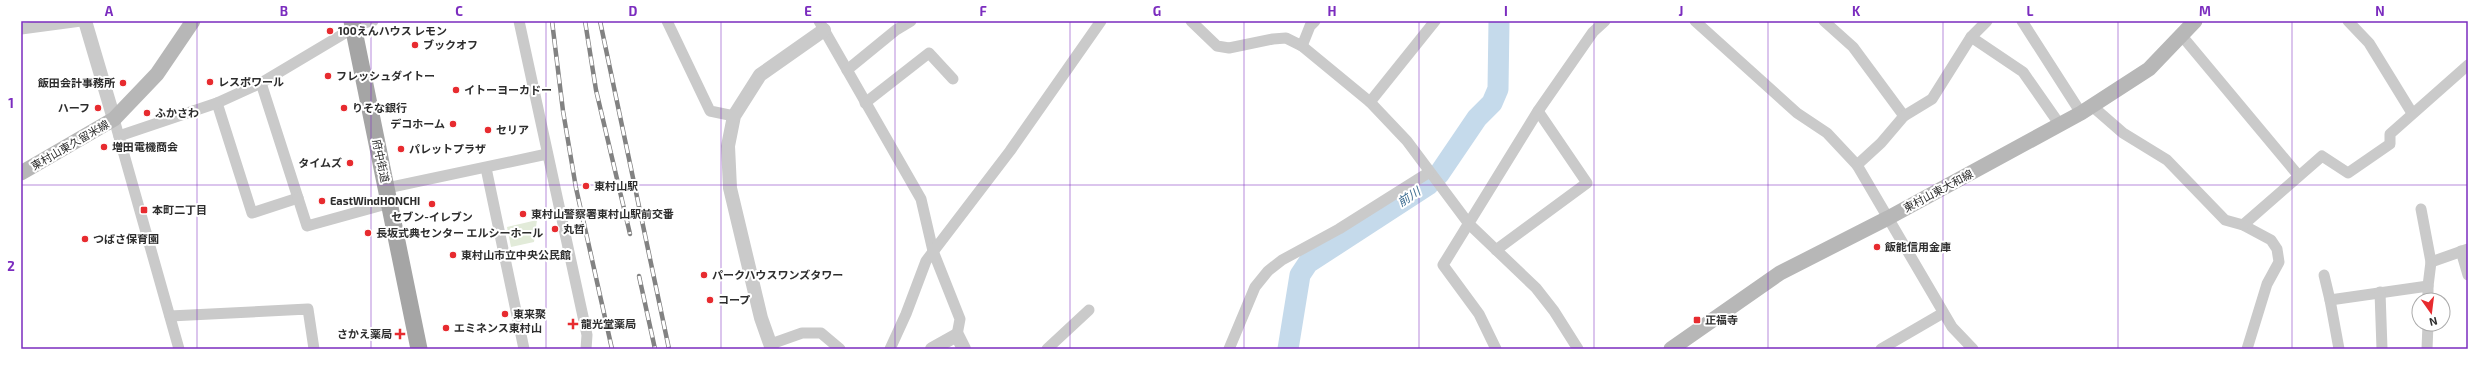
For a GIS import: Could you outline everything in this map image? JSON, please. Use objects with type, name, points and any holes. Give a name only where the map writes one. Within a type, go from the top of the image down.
[{"type":"main road","name":"東村山東久留米線","points":[[21,174],[114,119],[157,74],[193,21]]},
{"type":"main road","name":"東村山東大和線","points":[[1674,348],[1780,273],[1888,218],[2086,110],[2149,69],[2195,21]]},
{"type":"main road","name":"府中街道","points":[[352,25],[419,349]]},
{"type":"street","points":[[21,29],[81,21]]},
{"type":"street","points":[[85,21],[179,349]]},
{"type":"street","points":[[119,136],[217,103],[260,83],[352,25],[373,21]]},
{"type":"street","points":[[519,21],[587,335],[586,349]]},
{"type":"street","points":[[666,21],[710,111],[734,116]]},
{"type":"street","points":[[847,70],[896,30],[911,21]]},
{"type":"street","points":[[890,349],[906,314],[926,261],[933,250],[1010,151],[1101,21]]},
{"type":"street","points":[[1191,21],[1217,46],[1229,48],[1273,38],[1286,38],[1302,46],[1370,102],[1407,141],[1429,174],[1469,224],[1536,288],[1554,311],[1578,349]]},
{"type":"street","points":[[1302,46],[1310,26],[1315,21]]},
{"type":"street","points":[[1370,102],[1435,21]]},
{"type":"street","points":[[1496,349],[1479,314],[1443,265],[1538,111],[1593,32],[1605,21]]},
{"type":"street","points":[[1695,21],[1797,113],[1827,133],[1857,165],[1943,313],[1952,327],[1973,349]]},
{"type":"street","points":[[1824,21],[1838,25],[1904,116]]},
{"type":"street","points":[[1857,165],[1881,143],[1904,116],[1932,99],[1971,37],[1987,21]]},
{"type":"street","points":[[2022,21],[2086,110],[2167,160],[2225,220],[2243,225],[2271,240],[2277,249],[2279,262],[2267,284],[2247,349]]},
{"type":"street","points":[[2348,21],[2369,43],[2412,113]]},
{"type":"street","points":[[840,349],[821,333],[802,332],[772,347],[762,318],[730,188],[728,146],[734,116],[760,75],[822,26],[921,199],[933,250],[960,319],[957,335],[964,349]]},
{"type":"street","points":[[2182,36],[2298,175]]},
{"type":"street","points":[[1971,37],[2023,72],[2060,125]]},
{"type":"street","points":[[865,103],[929,53],[953,79]]},
{"type":"street","points":[[2243,225],[2298,175],[2322,156],[2348,172],[2390,144],[2390,134],[2412,113],[2468,66]]},
{"type":"street","points":[[260,83],[307,226],[388,196],[486,168],[547,154]]},
{"type":"street","points":[[217,103],[252,213],[298,198]]},
{"type":"street","points":[[1496,250],[1587,183],[1538,111]]},
{"type":"street","points":[[486,168],[524,349]]},
{"type":"street","points":[[1229,349],[1255,287],[1268,271],[1282,260],[1338,229],[1429,174]]},
{"type":"street","points":[[2420,209],[2431,262],[2428,292]]},
{"type":"street","points":[[2431,262],[2465,250],[2468,275]]},
{"type":"street","points":[[2324,275],[2339,349]]},
{"type":"street","points":[[2330,300],[2428,286]]},
{"type":"street","points":[[2380,292],[2382,349]]},
{"type":"street","points":[[170,316],[308,309],[314,349]]},
{"type":"street","points":[[1047,349],[1089,310]]},
{"type":"street","points":[[1881,349],[1943,313]]},
{"type":"street","points":[[2427,349],[2428,332]]},
{"type":"street","points":[[932,349],[957,335]]},
{"type":"green space","points":[[537,220],[534,242],[511,247],[507,227]]},
{"type":"waterway","name":"前川","points":[[1288,349],[1300,275],[1308,263],[1428,185],[1439,174],[1477,118],[1492,103],[1498,89],[1499,21]]},
{"type":"railway","points":[[552,21],[563,111],[576,188],[612,349]]},
{"type":"railway","points":[[585,21],[596,90],[630,234]]},
{"type":"railway","points":[[600,21],[669,349]]},
{"type":"railway","points":[[639,276],[655,349]]},
{"type":"place","name":"100えんハウス レモン","points":[[330,31]]},
{"type":"place","name":"ブックオフ","points":[[415,45]]},
{"type":"place","name":"フレッシュダイトー","points":[[328,76]]},
{"type":"place","name":"レスポワール","points":[[210,82]]},
{"type":"place","name":"飯田会計事務所","points":[[123,83]]},
{"type":"place","name":"イトーヨーカドー","points":[[456,90]]},
{"type":"place","name":"ハーフ","points":[[98,108]]},
{"type":"place","name":"りそな銀行","points":[[344,108]]},
{"type":"place","name":"ふかさわ","points":[[147,113]]},
{"type":"place","name":"デコホーム","points":[[453,124]]},
{"type":"place","name":"セリア","points":[[488,130]]},
{"type":"place","name":"増田電機商会","points":[[104,147]]},
{"type":"place","name":"パレットプラザ","points":[[401,149]]},
{"type":"place","name":"タイムズ","points":[[350,163]]},
{"type":"place","name":"東村山駅","points":[[586,186]]},
{"type":"place","name":"EastWindHONCHI","points":[[322,201]]},
{"type":"place","name":"セブン-イレブン","points":[[432,204]]},
{"type":"place","name":"本町二丁目","points":[[144,210]]},
{"type":"place","name":"東村山警察署東村山駅前交番","points":[[523,214]]},
{"type":"place","name":"丸哲","points":[[555,229]]},
{"type":"place","name":"長坂式典センター エルシーホール","points":[[368,233]]},
{"type":"place","name":"つばさ保育園","points":[[85,239]]},
{"type":"place","name":"飯能信用金庫","points":[[1877,247]]},
{"type":"place","name":"東村山市立中央公民館","points":[[453,255]]},
{"type":"place","name":"パークハウスワンズタワー","points":[[704,275]]},
{"type":"place","name":"コープ","points":[[710,300]]},
{"type":"place","name":"東来聚","points":[[505,314]]},
{"type":"place","name":"正福寺","points":[[1697,320]]},
{"type":"place","name":"龍光堂薬局","points":[[573,324]]},
{"type":"place","name":"エミネンス東村山","points":[[446,328]]},
{"type":"place","name":"さかえ薬局","points":[[400,334]]}]
